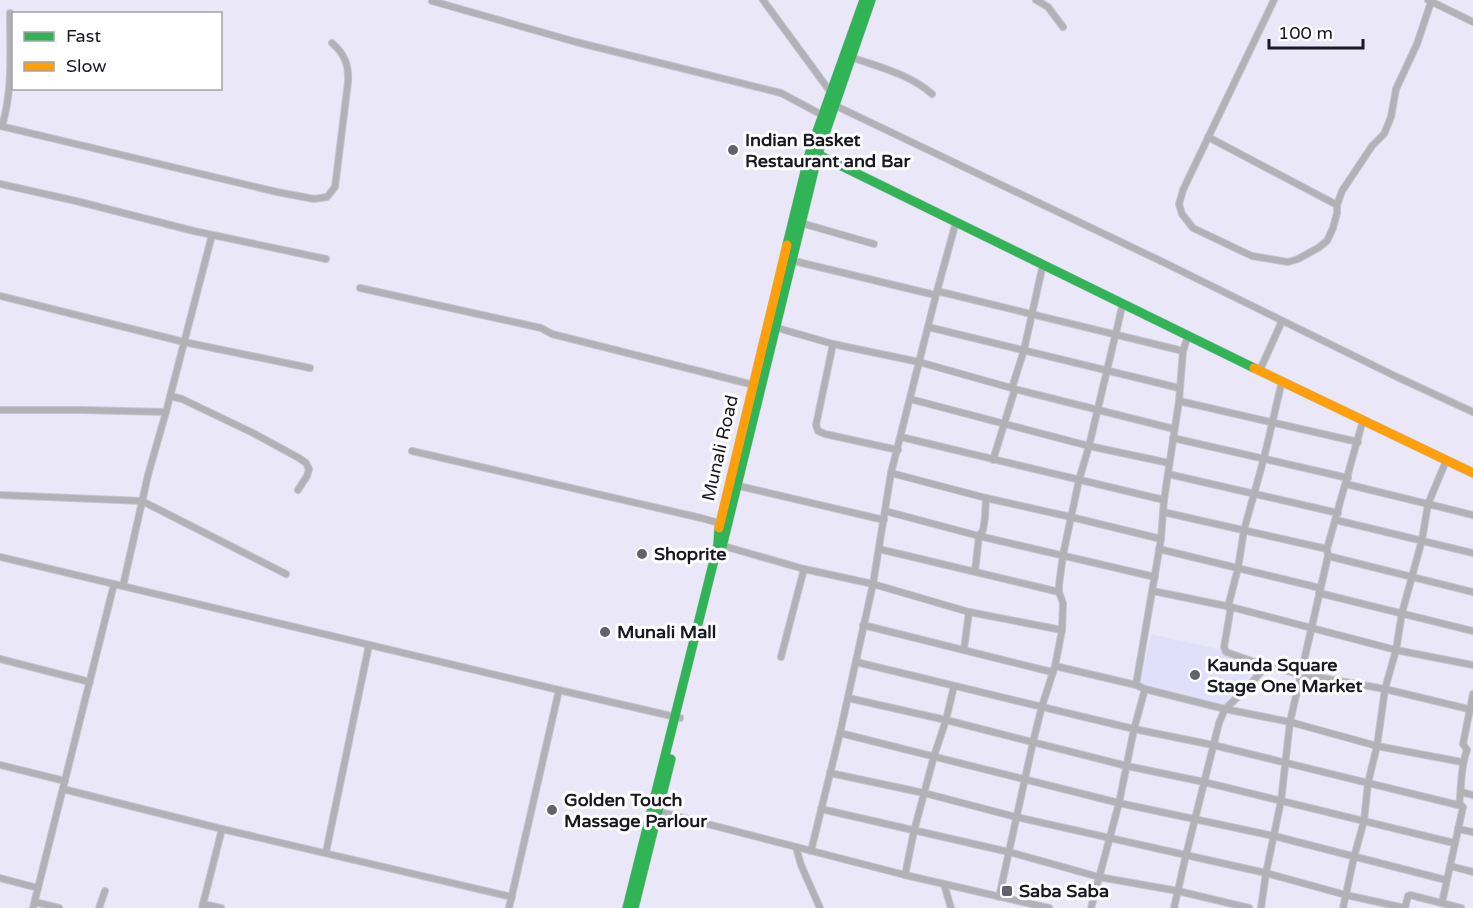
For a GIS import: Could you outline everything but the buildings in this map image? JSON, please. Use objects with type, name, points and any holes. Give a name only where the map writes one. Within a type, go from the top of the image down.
[{"type":"main road","name":"Munali Road","points":[[634,908],[673,726],[720,545],[756,386],[814,152],[864,0]]},
{"type":"main road","name":"Munali Road","points":[[833,98],[851,57],[871,0]]},
{"type":"main road","name":"Munali Road","points":[[788,259],[801,223],[814,152]]},
{"type":"main road","points":[[814,152],[1473,473]]},
{"type":"main road","name":"Munali Road","points":[[720,545],[719,523],[733,485]]},
{"type":"main road","name":"Munali Road","points":[[627,908],[654,811]]},
{"type":"street","points":[[763,0],[833,98],[1282,321],[1473,411]]},
{"type":"street","points":[[1036,0],[1048,7],[1063,27]]},
{"type":"street","points":[[1274,0],[1208,136],[1183,190],[1179,204],[1182,214],[1193,228],[1252,256],[1288,262],[1298,259],[1327,241],[1333,228],[1337,204],[1345,185],[1372,146],[1384,134],[1392,117],[1396,89],[1417,44],[1430,1],[1473,22]]},
{"type":"street","points":[[432,2],[565,39],[781,93],[826,117]]},
{"type":"street","points":[[10,13],[11,46],[7,101],[1,126],[314,199],[327,197],[335,187],[348,82],[349,73],[344,57],[333,43]]},
{"type":"street","points":[[851,57],[911,79],[932,94]]},
{"type":"street","points":[[1208,136],[1337,204]]},
{"type":"street","points":[[0,184],[326,260]]},
{"type":"street","points":[[811,851],[873,584],[891,473],[956,222]]},
{"type":"street","points":[[801,223],[874,244]]},
{"type":"street","points":[[123,586],[148,475],[212,235]]},
{"type":"street","points":[[788,259],[1183,351]]},
{"type":"street","points":[[993,460],[1024,350],[1043,264]]},
{"type":"street","points":[[360,288],[541,328],[552,334],[756,386]]},
{"type":"street","points":[[0,297],[184,342],[310,368]]},
{"type":"street","points":[[999,897],[1033,742],[1054,669],[1062,630],[1063,603],[1059,585],[1071,517],[1123,303]]},
{"type":"street","points":[[1260,370],[1282,321]]},
{"type":"street","points":[[771,327],[833,344],[919,362],[1174,429]]},
{"type":"street","points":[[928,327],[1179,388]]},
{"type":"street","points":[[1136,685],[1161,539],[1164,500],[1179,401],[1183,351],[1188,336]]},
{"type":"street","points":[[833,344],[816,425],[818,431],[898,450]]},
{"type":"street","points":[[1282,381],[1244,530],[1224,647],[1226,652],[1266,666],[1300,674],[1385,689],[1471,709]]},
{"type":"street","points":[[170,396],[182,399],[253,433],[306,463],[309,469],[307,476],[298,490]]},
{"type":"street","points":[[910,399],[1089,446],[1169,463]]},
{"type":"street","points":[[1179,401],[1358,442]]},
{"type":"street","points":[[0,410],[166,412]]},
{"type":"street","points":[[1261,908],[1281,801],[1290,722],[1300,674],[1336,520],[1364,420]]},
{"type":"street","points":[[901,437],[1164,500]]},
{"type":"street","points":[[1173,438],[1264,458],[1473,515]]},
{"type":"street","points":[[412,451],[719,523]]},
{"type":"street","points":[[1343,908],[1364,821],[1368,783],[1377,746],[1385,689],[1396,650],[1402,613],[1422,540],[1428,504],[1446,461]]},
{"type":"street","points":[[891,473],[1161,539]]},
{"type":"street","points":[[1168,474],[1338,513]]},
{"type":"street","points":[[733,485],[884,520]]},
{"type":"street","points":[[0,495],[142,501],[286,574]]},
{"type":"street","points":[[975,572],[985,518],[986,498]]},
{"type":"street","points":[[885,511],[1155,577]]},
{"type":"street","points":[[1163,512],[1244,530],[1473,592]]},
{"type":"street","points":[[1336,520],[1473,553]]},
{"type":"street","points":[[720,545],[804,569],[873,584],[969,612],[1062,630]]},
{"type":"street","points":[[879,549],[1059,592]]},
{"type":"street","points":[[1159,549],[1473,631]]},
{"type":"street","points":[[0,557],[677,717]]},
{"type":"street","points":[[781,657],[804,569]]},
{"type":"street","points":[[59,908],[34,905],[114,584]]},
{"type":"street","points":[[1153,591],[1230,607],[1396,650],[1473,666]]},
{"type":"street","points":[[964,649],[969,612]]},
{"type":"street","points":[[863,625],[1054,669],[1136,685],[1225,709],[1290,722],[1377,746],[1462,762]]},
{"type":"street","points":[[326,852],[369,645]]},
{"type":"street","points":[[0,659],[90,682]]},
{"type":"street","points":[[856,663],[1134,729],[1213,745],[1459,805],[1463,807],[1442,903]]},
{"type":"street","points":[[1174,908],[1213,745],[1225,709],[1266,666]]},
{"type":"street","points":[[905,875],[914,831],[954,686]]},
{"type":"street","points":[[1091,908],[1119,803],[1144,689]]},
{"type":"street","points":[[509,908],[559,690]]},
{"type":"street","points":[[1459,805],[1462,762],[1470,750],[1463,745],[1473,694]]},
{"type":"street","points":[[848,698],[1454,843]]},
{"type":"street","points":[[840,733],[1024,780],[1274,836],[1446,880]]},
{"type":"street","points":[[0,765],[65,781]]},
{"type":"street","points":[[830,772],[1016,817],[1266,873],[1405,908],[1410,895],[1461,908]]},
{"type":"street","points":[[63,789],[512,897]]},
{"type":"street","points":[[1461,792],[1473,795]]},
{"type":"street","points":[[821,809],[1009,852],[1099,876],[1178,891],[1248,908]]},
{"type":"street","points":[[654,811],[905,875],[1049,908]]},
{"type":"street","points":[[221,908],[203,906],[222,829]]},
{"type":"street","points":[[1458,829],[1473,832]]},
{"type":"street","points":[[796,847],[820,908]]},
{"type":"street","points":[[1450,866],[1473,872]]},
{"type":"street","points":[[0,878],[38,888]]},
{"type":"street","points":[[944,884],[951,908]]},
{"type":"street","points":[[99,908],[105,891]]},
{"type":"shaded area","name":"Kaunda Square Stage One Market","points":[[1151,634],[1218,649],[1256,668],[1224,704],[1140,683]]},
{"type":"traffic: fast","points":[[787,245],[810,151],[864,0]]},
{"type":"traffic: fast","points":[[722,547],[818,154],[871,0]]},
{"type":"traffic: fast","points":[[815,153],[1254,368]]},
{"type":"traffic: fast","points":[[627,908],[718,544],[719,528]]},
{"type":"traffic: fast","points":[[634,908],[671,759]]},
{"type":"traffic: slow","points":[[719,528],[787,245]]},
{"type":"traffic: slow","points":[[1254,368],[1473,473]]},
{"type":"place","name":"Indian Basket Restaurant and Bar","points":[[733,150]]},
{"type":"place","name":"Shoprite","points":[[642,554]]},
{"type":"place","name":"Munali Mall","points":[[605,632]]},
{"type":"place","name":"Kaunda Square Stage One Market","points":[[1195,675]]},
{"type":"place","name":"Golden Touch Massage Parlour","points":[[552,810]]},
{"type":"place","name":"Saba Saba","points":[[1007,891]]}]
